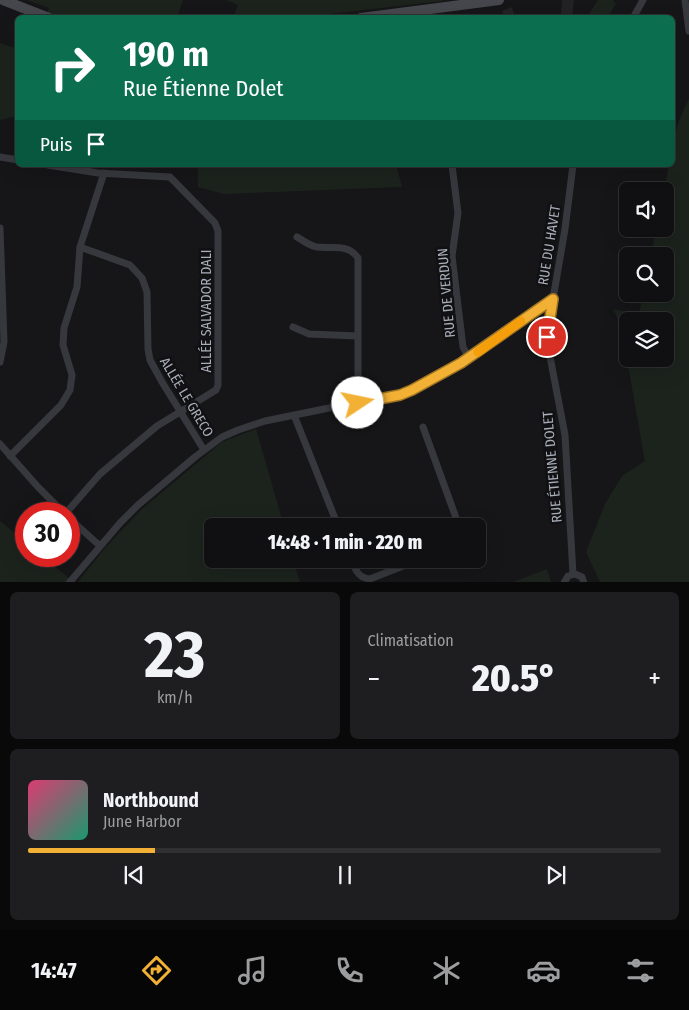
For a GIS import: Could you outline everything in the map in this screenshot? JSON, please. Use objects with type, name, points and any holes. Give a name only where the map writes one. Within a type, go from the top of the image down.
[{"type":"street","points":[[3,0],[41,15]]},
{"type":"street","points":[[384,15],[499,0]]},
{"type":"street","points":[[635,15],[643,0]]},
{"type":"street","points":[[685,0],[689,31]]},
{"type":"street","points":[[0,157],[15,160]]},
{"type":"street","name":"ALLÉE SALVADOR DALI","points":[[60,167],[104,174],[170,177],[218,228],[217,388],[214,392],[157,426],[100,474],[76,502]]},
{"type":"street","name":"RUE DE VERDUN","points":[[452,167],[458,213],[452,256],[463,347],[469,358]]},
{"type":"street","name":"RUE DU HAVET","points":[[69,582],[138,505],[204,450],[227,435],[254,424],[408,392],[469,358],[553,299],[565,229],[573,167]]},
{"type":"street","points":[[10,456],[61,405],[70,390],[72,375],[64,349],[63,336],[77,287],[80,248],[104,174]]},
{"type":"street","points":[[0,228],[4,346],[0,362]]},
{"type":"street","points":[[298,237],[313,246],[343,248],[351,250],[356,255],[359,267],[358,403]]},
{"type":"street","name":"ALLÉE LE GRECO","points":[[80,248],[130,265],[142,278],[146,289],[149,357],[156,372],[204,450]]},
{"type":"street","name":"RUE ÉTIENNE DOLET","points":[[553,299],[547,341],[565,435],[573,574]]},
{"type":"street","points":[[293,327],[309,334],[358,336]]},
{"type":"street","points":[[294,415],[335,518]]},
{"type":"street","points":[[423,427],[456,518]]},
{"type":"street","points":[[0,444],[53,502]]},
{"type":"street","points":[[80,528],[100,546]]},
{"type":"street","points":[[356,568],[360,576],[370,579],[398,568]]},
{"type":"street","points":[[564,582],[568,576],[573,574],[580,576],[584,582]]},
{"type":"shaded area","points":[[27,0],[183,0],[178,15],[47,15],[49,8]]},
{"type":"shaded area","points":[[226,0],[443,0],[320,15],[234,15],[238,5]]},
{"type":"shaded area","points":[[562,0],[574,0],[572,15],[561,15]]},
{"type":"shaded area","points":[[598,0],[613,0],[616,4],[609,15],[588,15]]},
{"type":"shaded area","points":[[512,7],[514,15],[503,15],[502,11]]},
{"type":"shaded area","points":[[0,43],[15,48],[15,116],[0,120]]},
{"type":"shaded area","points":[[689,99],[689,582],[600,582],[586,552],[605,504],[622,476],[645,461],[628,367],[674,367],[674,312],[639,312],[641,302],[674,302],[674,247],[653,247],[655,237],[674,237],[674,182],[666,182],[669,167],[675,167],[676,131]]},
{"type":"shaded area","points":[[198,167],[397,167],[402,187],[224,194],[198,187]]},
{"type":"shaded area","points":[[613,309],[629,312],[619,312],[619,322]]},
{"type":"shaded area","points":[[256,429],[282,518],[204,518],[204,568],[296,568],[300,582],[78,582],[105,548],[141,510],[222,442]]},
{"type":"shaded area","points":[[0,521],[15,533],[15,567],[56,567],[73,582],[0,582]]},
{"type":"shaded area","points":[[547,569],[551,582],[513,582]]},
{"type":"slow traffic","points":[[478,352],[521,321]]},
{"type":"route","points":[[358,403],[400,395],[412,390],[461,363],[553,299],[547,337]]}]
